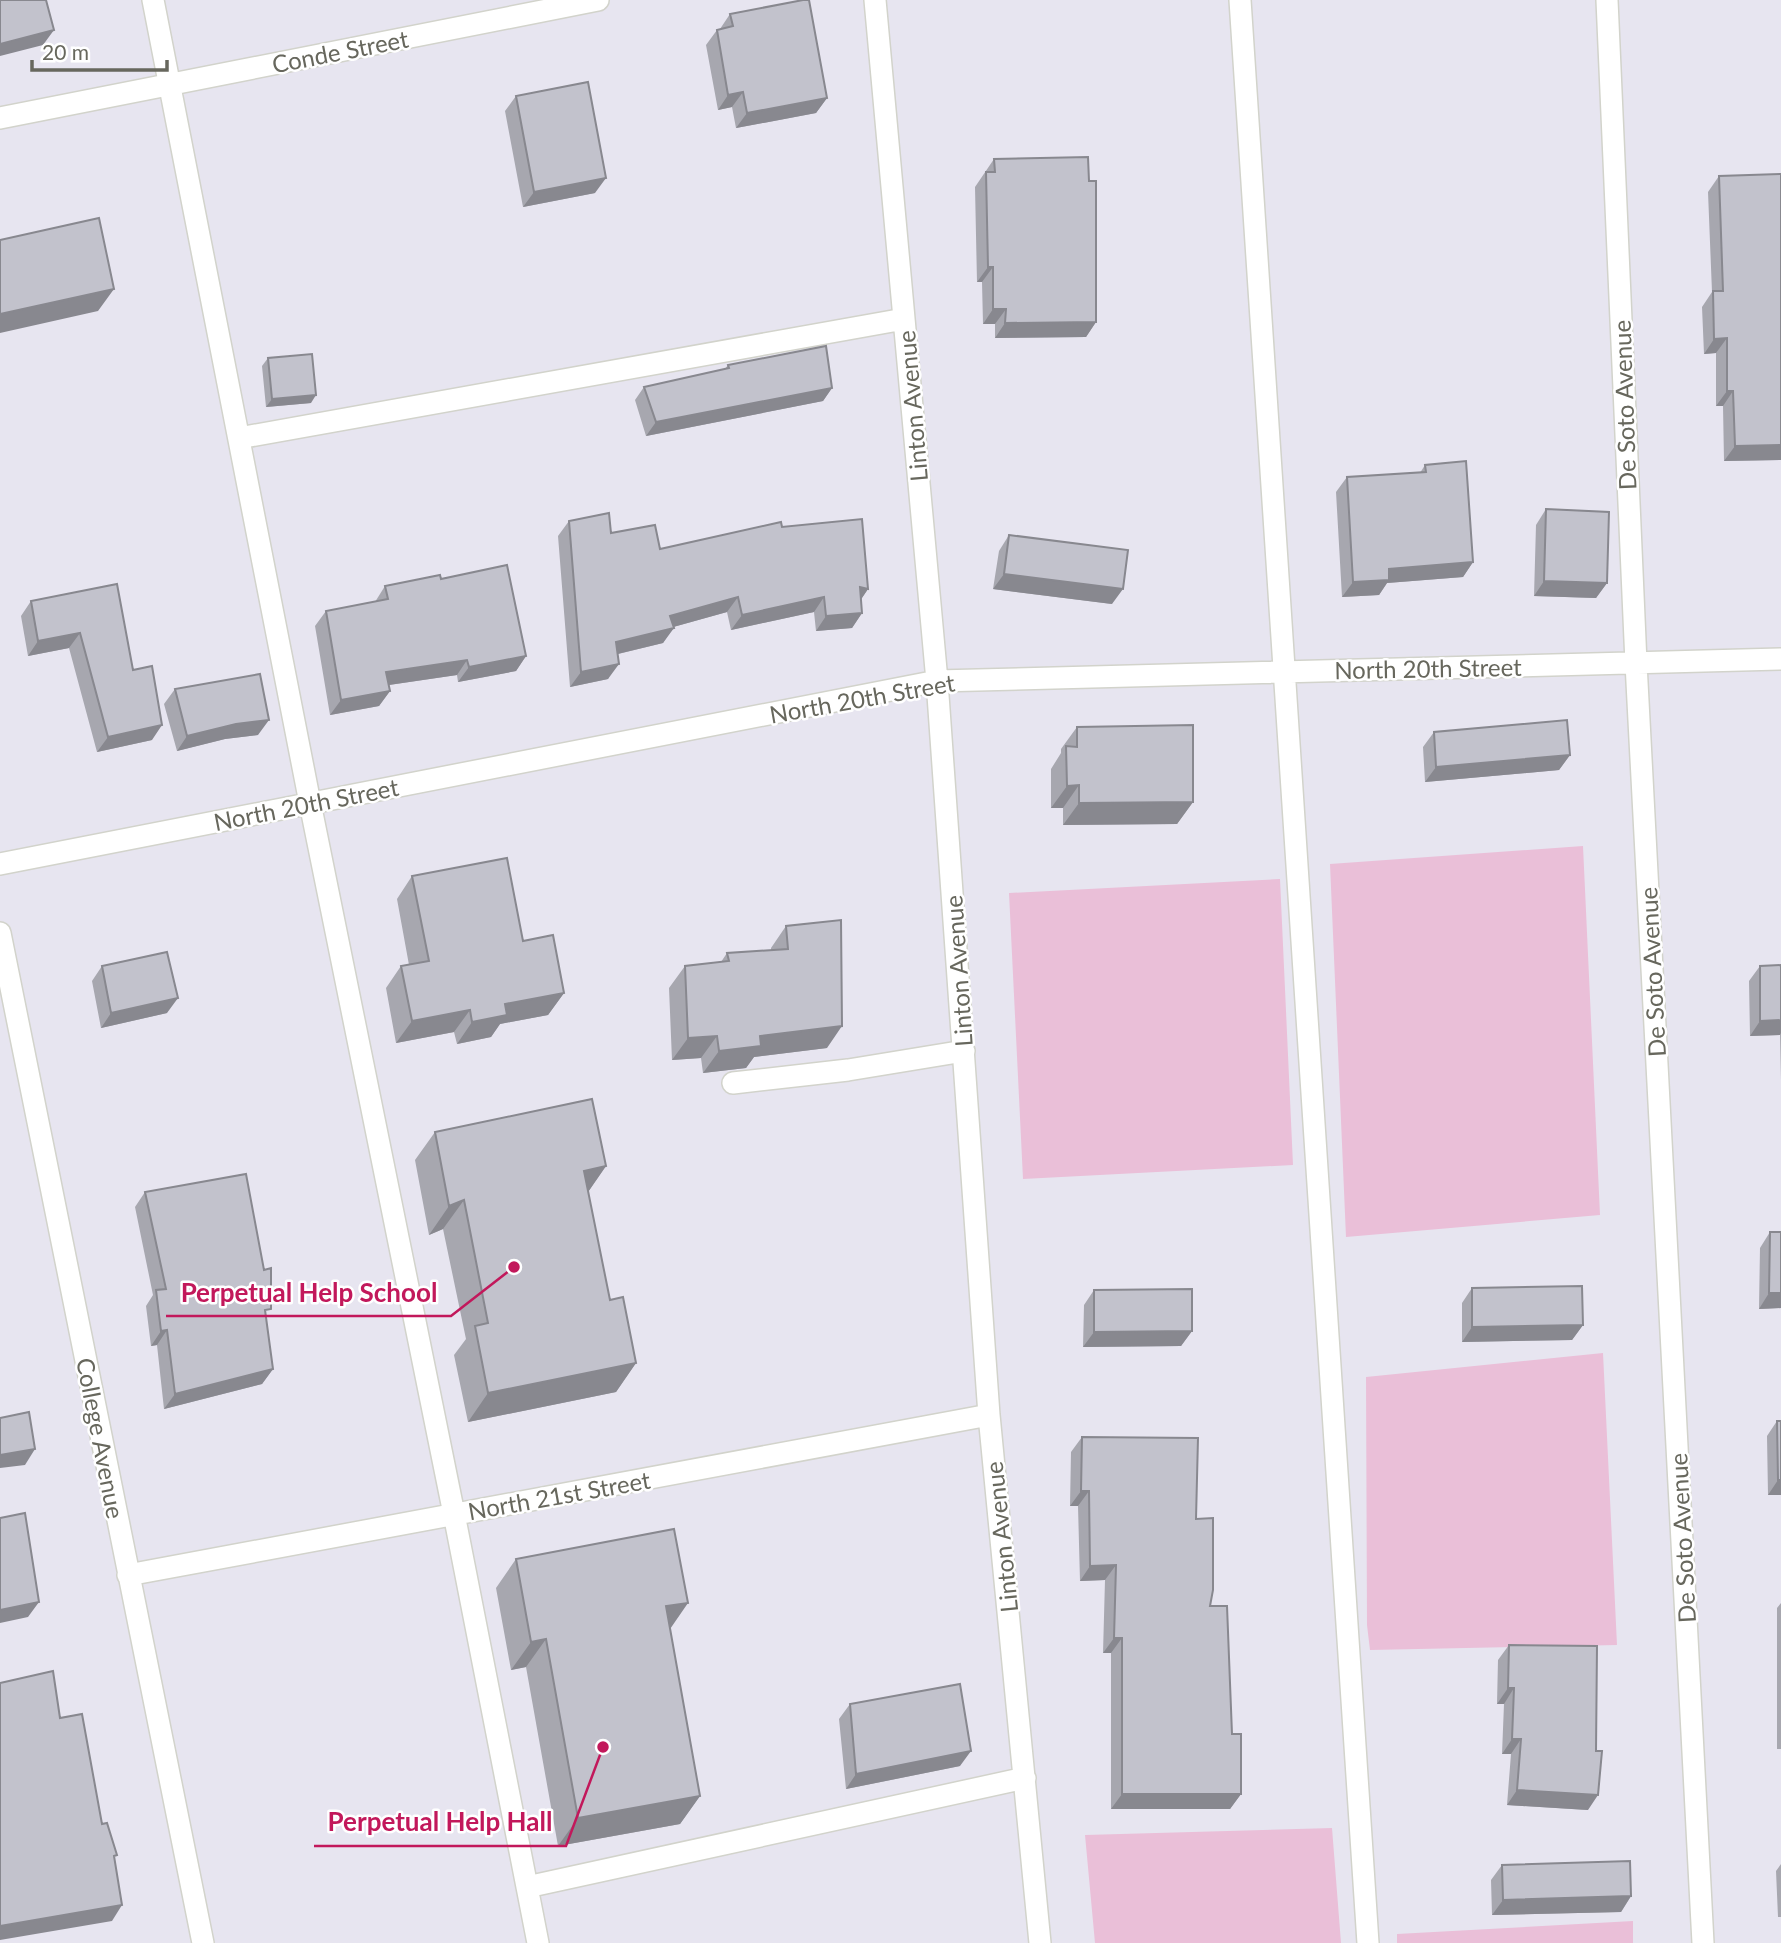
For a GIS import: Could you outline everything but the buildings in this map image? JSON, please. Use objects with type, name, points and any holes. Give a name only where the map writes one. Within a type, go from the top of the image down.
[{"type":"street","points":[[153,0],[538,1943]]},
{"type":"street","name":"Conde Street","points":[[0,118],[598,0]]},
{"type":"street","name":"Linton Avenue","points":[[875,0],[937,681],[989,1415],[1040,1943]]},
{"type":"street","points":[[1240,0],[1368,1943]]},
{"type":"street","name":"De Soto Avenue","points":[[1606,0],[1636,663],[1703,1943]]},
{"type":"street","points":[[239,438],[904,319]]},
{"type":"street","name":"North 20th Street","points":[[0,864],[937,681],[1781,659]]},
{"type":"street","name":"College Avenue","points":[[0,933],[203,1943]]},
{"type":"street","points":[[733,1083],[848,1070],[964,1051]]},
{"type":"street","name":"North 21st Street","points":[[128,1575],[989,1415]]},
{"type":"street","points":[[527,1887],[1025,1778]]},
{"type":"shaded area","points":[[1583,846],[1600,1215],[1346,1237],[1330,864]]},
{"type":"shaded area","points":[[1280,879],[1293,1165],[1023,1179],[1009,893]]},
{"type":"shaded area","points":[[1603,1353],[1617,1645],[1370,1650],[1367,1625],[1366,1377]]},
{"type":"shaded area","points":[[1332,1828],[1341,1943],[1095,1943],[1085,1835]]},
{"type":"shaded area","points":[[1633,1921],[1633,1943],[1397,1943],[1397,1934]]},
{"type":"place","name":"Perpetual Help School","points":[[514,1267]]},
{"type":"place","name":"Perpetual Help Hall","points":[[603,1747]]}]
